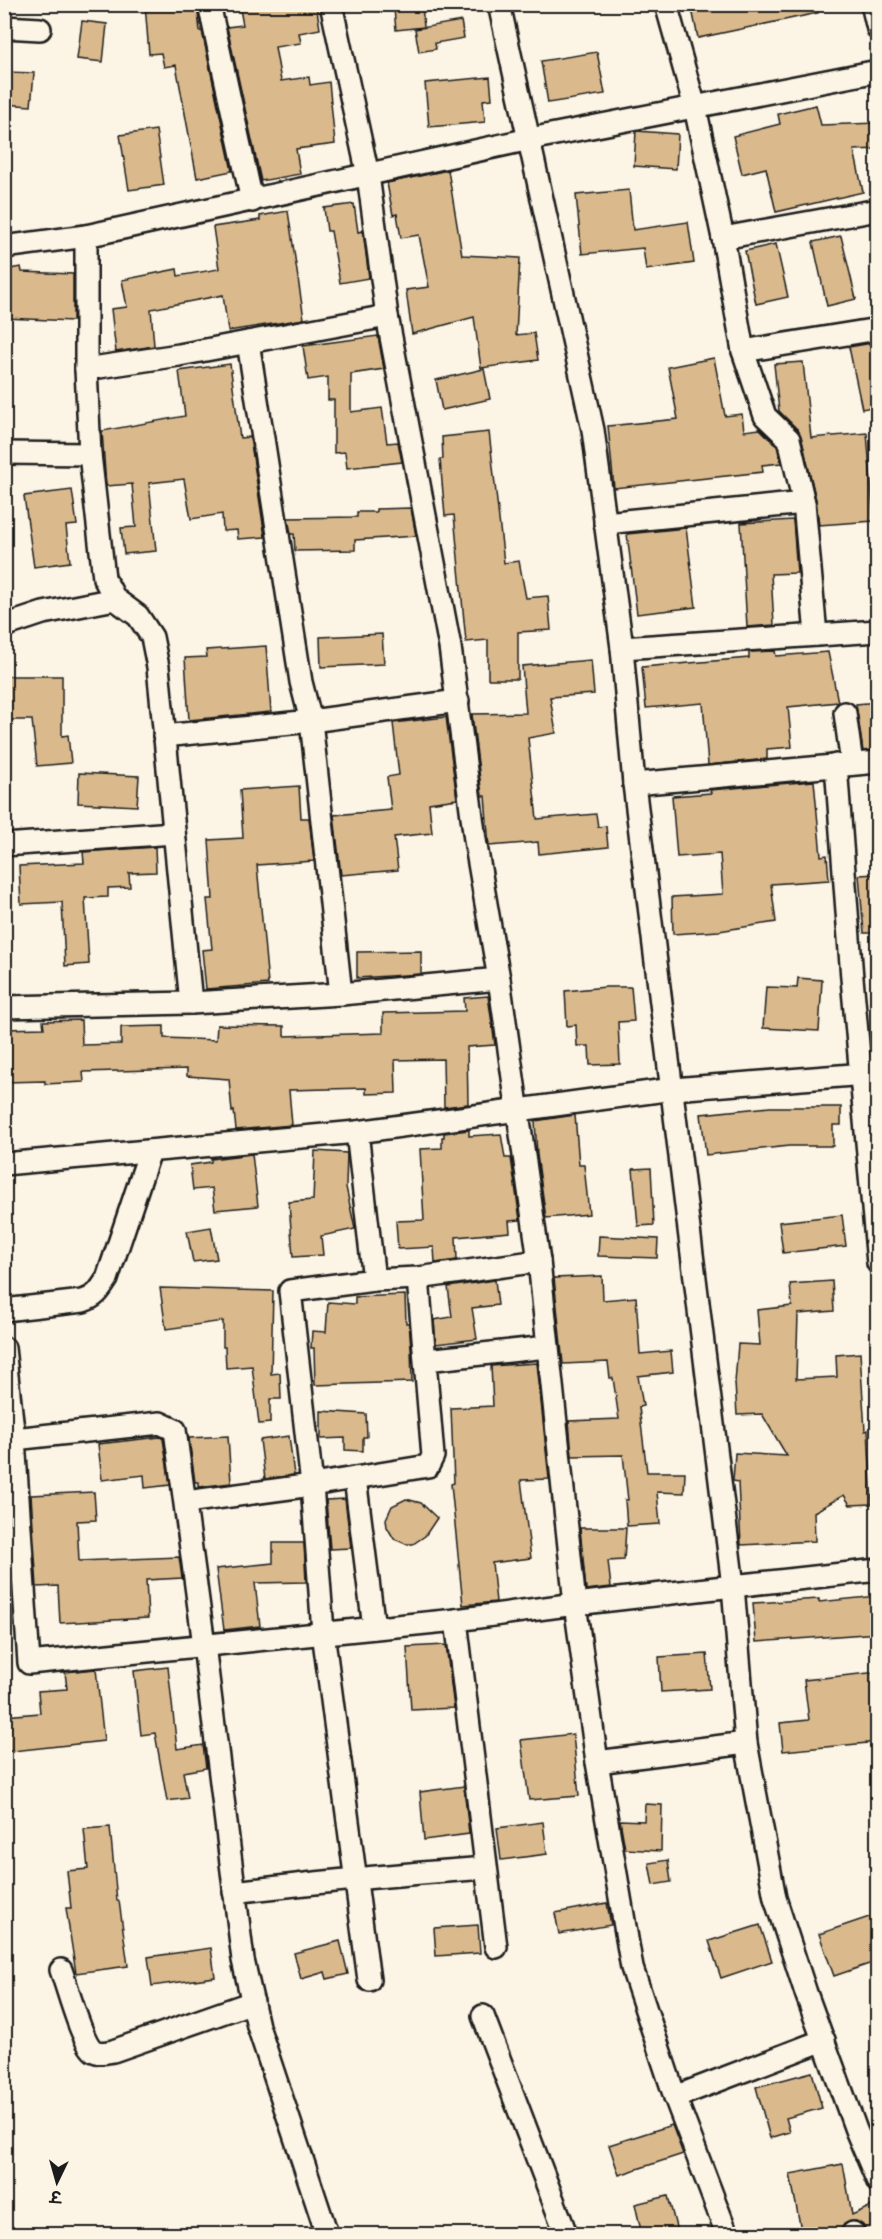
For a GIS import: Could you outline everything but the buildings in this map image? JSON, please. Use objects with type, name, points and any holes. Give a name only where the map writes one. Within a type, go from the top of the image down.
[{"type":"street","points":[[209,4],[252,201]]},
{"type":"street","points":[[331,4],[368,175],[387,316],[450,647],[476,840],[499,979],[539,1261],[575,1604],[597,1762],[632,1968],[675,2097],[727,2235]]},
{"type":"street","points":[[499,4],[593,430],[622,648],[634,784],[733,1586],[746,1743],[776,1898],[856,2130],[878,2182]]},
{"type":"street","points":[[666,4],[695,107],[723,238],[743,351],[765,416],[789,439],[804,503],[816,635]]},
{"type":"street","points":[[872,4],[878,29]]},
{"type":"street","points":[[4,27],[40,29]]},
{"type":"street","points":[[4,247],[86,236],[530,139],[878,71]]},
{"type":"street","points":[[723,238],[878,210]]},
{"type":"street","points":[[86,236],[86,369],[90,454],[104,578],[115,599],[138,616],[152,637],[158,667],[191,1003]]},
{"type":"street","points":[[86,369],[179,355],[387,316]]},
{"type":"street","points":[[743,351],[878,329]]},
{"type":"street","points":[[248,342],[301,682],[311,721],[341,994]]},
{"type":"street","points":[[4,453],[90,454]]},
{"type":"street","points":[[605,523],[804,503]]},
{"type":"street","points":[[4,626],[43,613],[115,599]]},
{"type":"street","points":[[622,648],[878,631]]},
{"type":"street","points":[[164,736],[311,721],[458,701]]},
{"type":"street","points":[[844,713],[844,765],[869,1074],[878,1263]]},
{"type":"street","points":[[634,784],[878,762]]},
{"type":"street","points":[[4,845],[174,833]]},
{"type":"street","points":[[4,1007],[191,1003],[341,994],[499,979]]},
{"type":"street","points":[[4,1164],[357,1132],[518,1112],[673,1089],[869,1074]]},
{"type":"street","points":[[357,1132],[374,1280]]},
{"type":"street","points":[[4,1310],[83,1301],[92,1298],[100,1291],[107,1279],[150,1151]]},
{"type":"street","points":[[369,1980],[323,1632],[312,1485],[290,1292],[374,1280],[418,1278],[539,1261]]},
{"type":"street","points":[[186,1502],[428,1466],[433,1455],[418,1278]]},
{"type":"street","points":[[426,1360],[547,1347]]},
{"type":"street","points":[[4,1348],[14,1440],[29,1663],[456,1620],[575,1604],[878,1570]]},
{"type":"street","points":[[14,1440],[160,1423],[169,1425],[175,1430],[178,1439],[243,1960],[258,2026],[327,2235]]},
{"type":"street","points":[[355,1478],[374,1628]]},
{"type":"street","points":[[456,1620],[496,1947]]},
{"type":"street","points":[[597,1762],[746,1743]]},
{"type":"street","points":[[234,1892],[357,1877],[486,1868]]},
{"type":"street","points":[[61,1970],[85,2041],[94,2051],[102,2053],[252,2002]]},
{"type":"street","points":[[483,2016],[566,2235]]},
{"type":"street","points":[[675,2097],[824,2040]]}]
